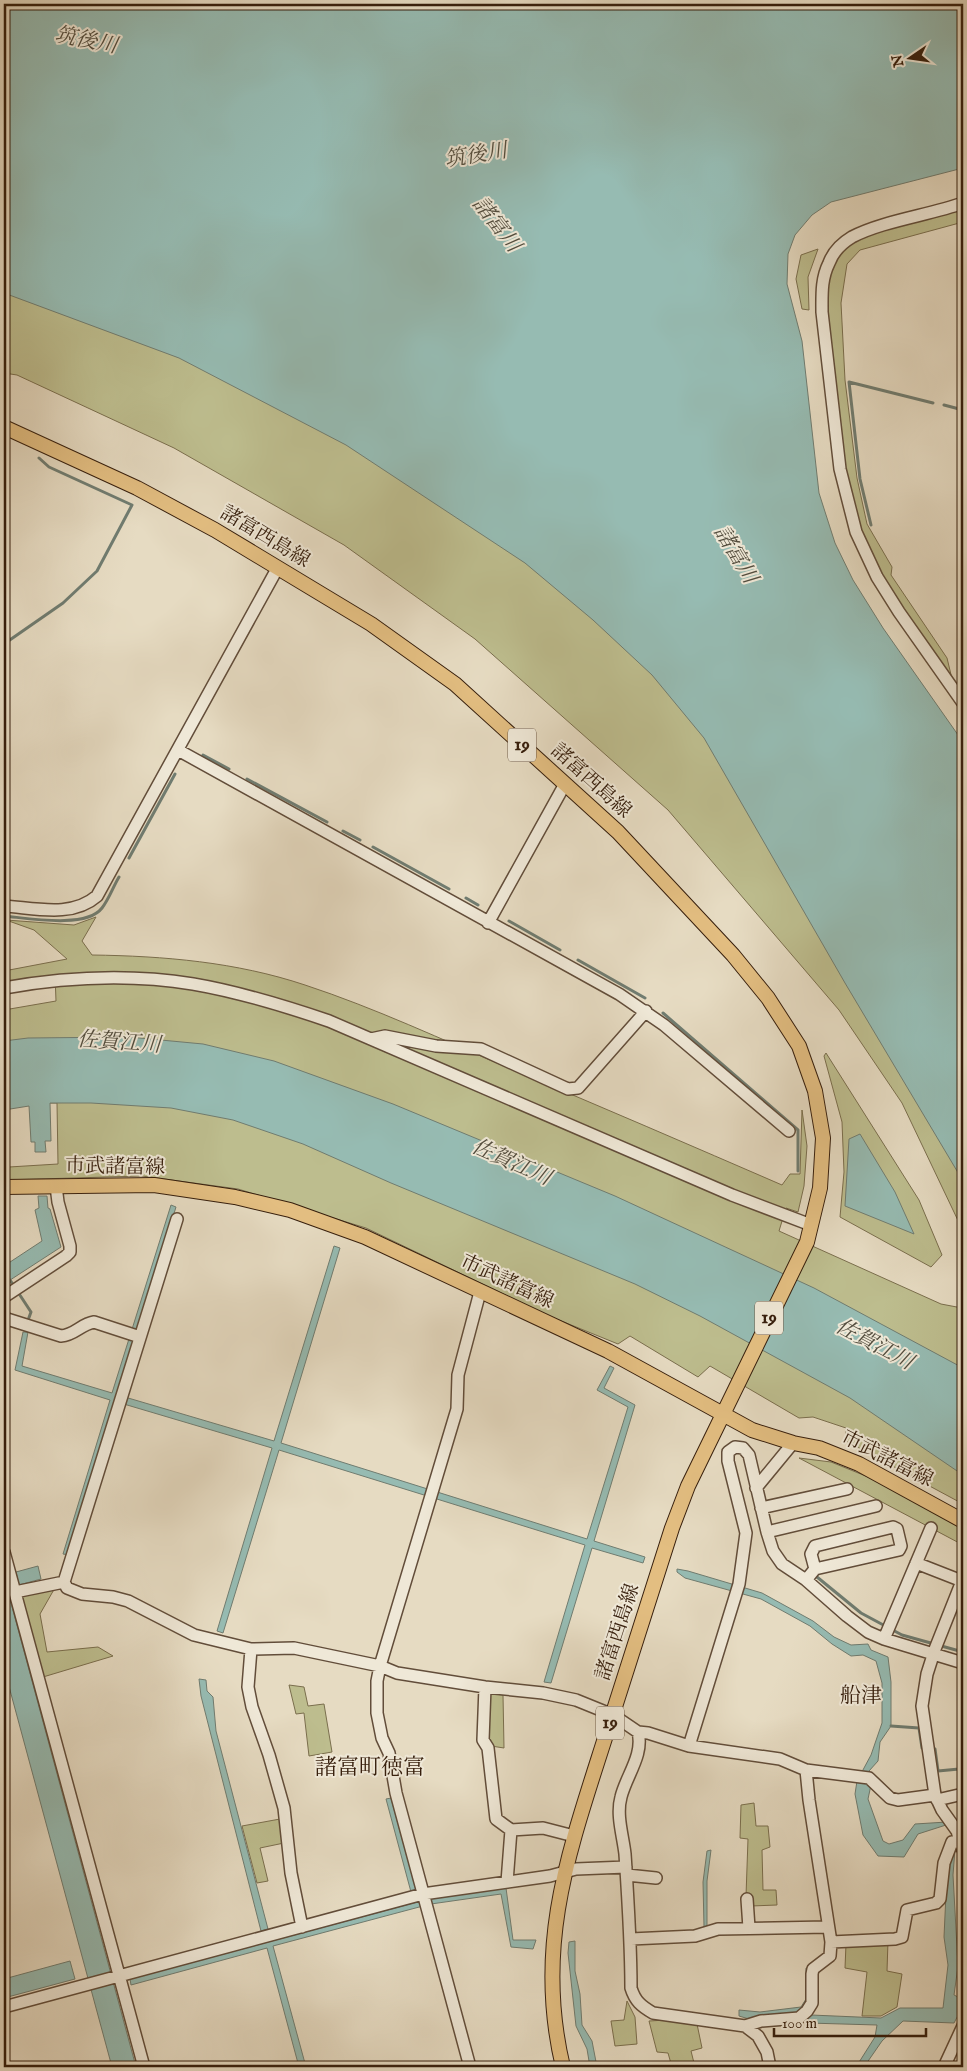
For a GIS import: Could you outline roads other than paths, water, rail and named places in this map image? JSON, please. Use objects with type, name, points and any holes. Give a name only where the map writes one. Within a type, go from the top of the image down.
[{"type":"main road","name":"諸富西島線","points":[[4,427],[137,488],[214,530],[371,624],[455,684],[618,832],[733,955],[768,998],[799,1046],[815,1091],[823,1138],[820,1188],[807,1242],[688,1486],[672,1528],[564,1872],[554,1937],[551,1972],[552,2005],[563,2067]]},
{"type":"main road","name":"市武諸富線","points":[[4,1187],[154,1185],[235,1197],[290,1210],[365,1237],[608,1351],[752,1430],[793,1443],[819,1448],[859,1464],[963,1521]]},
{"type":"street","points":[[963,203],[850,238],[834,253],[829,262],[822,292],[822,312],[840,469],[856,532],[877,577],[899,612],[963,703]]},
{"type":"street","points":[[4,906],[64,910],[78,908],[89,903],[97,896],[277,569]]},
{"type":"street","points":[[178,750],[619,994],[646,1011],[789,1131]]},
{"type":"street","points":[[488,923],[565,784]]},
{"type":"street","points":[[4,988],[52,982],[122,978],[193,984],[277,1003],[329,1021],[732,1194],[811,1225]]},
{"type":"street","points":[[371,1039],[385,1036],[436,1046],[481,1049],[568,1090],[578,1088],[646,1011]]},
{"type":"street","points":[[12,1291],[70,1252],[56,1186]]},
{"type":"street","points":[[177,1219],[136,1336],[123,1392],[64,1582],[67,1588],[82,1594],[113,1597],[128,1601],[194,1635],[251,1649],[294,1648],[380,1666],[397,1673],[485,1687],[543,1693],[576,1700],[612,1715],[638,1732],[648,1732],[689,1746],[780,1759],[806,1770],[864,1777],[890,1798],[898,1800],[963,1794]]},
{"type":"street","points":[[470,2067],[396,1793],[389,1753],[382,1738],[377,1713],[380,1666],[457,1409],[458,1374],[480,1292]]},
{"type":"street","points":[[4,1318],[27,1327],[61,1336],[70,1335],[88,1323],[94,1322],[136,1336]]},
{"type":"street","points":[[756,1488],[793,1443]]},
{"type":"street","points":[[689,1746],[738,1589],[746,1533],[728,1461],[728,1452],[735,1447],[743,1448],[748,1455],[767,1532],[773,1551],[782,1564],[806,1580],[868,1632],[887,1631],[936,1649],[963,1663]]},
{"type":"street","points":[[761,1508],[846,1489]]},
{"type":"street","points":[[767,1532],[876,1506]]},
{"type":"street","points":[[806,1580],[815,1569],[899,1550],[901,1546],[898,1530],[893,1527],[815,1546],[811,1554],[815,1569]]},
{"type":"street","points":[[887,1631],[930,1528]]},
{"type":"street","points":[[4,1552],[116,1976],[144,2067]]},
{"type":"street","points":[[916,1563],[962,1582],[960,1595],[927,1674],[922,1706],[936,1797],[956,1831],[961,1845]]},
{"type":"street","points":[[16,1592],[64,1582]]},
{"type":"street","points":[[251,1649],[248,1687],[252,1707],[269,1754],[284,1808],[291,1874],[302,1927]]},
{"type":"street","points":[[485,1687],[483,1740],[488,1748],[496,1819],[511,1830],[543,1828],[574,1836]]},
{"type":"street","points":[[638,1732],[640,1741],[636,1759],[621,1798],[620,1812],[631,1938],[631,1988],[634,1998],[640,2006],[653,2013],[745,2026],[761,2021],[799,2018],[807,2011],[812,2003],[813,1969],[830,1956],[831,1942],[827,1927],[806,1770]]},
{"type":"street","points":[[507,1882],[511,1830]]},
{"type":"street","points":[[831,1942],[895,1939],[902,1937],[907,1910],[936,1902],[940,1899],[944,1863],[952,1842],[961,1845]]},
{"type":"street","points":[[4,2006],[423,1894],[507,1882],[576,1869],[626,1871],[656,1878]]},
{"type":"street","points":[[747,1899],[749,1928]]},
{"type":"street","points":[[631,1938],[695,1936],[718,1929],[827,1927]]},
{"type":"street","points":[[745,2026],[758,2036],[767,2052],[770,2067]]},
{"type":"street","points":[[944,2067],[963,2026]]},
{"type":"water","points":[[4,4],[963,4],[963,168],[831,202],[812,215],[795,235],[788,254],[787,284],[802,341],[819,493],[835,543],[853,580],[883,628],[963,742],[963,1181],[845,983],[704,738],[652,675],[593,620],[525,563],[346,445],[179,358],[4,293]]},
{"type":"water","name":"佐賀江川","points":[[129,1037],[203,1044],[274,1061],[393,1104],[615,1196],[814,1288],[963,1368],[963,1475],[850,1398],[700,1316],[635,1284],[391,1183],[303,1144],[233,1120],[171,1108],[91,1103],[50,1103],[51,1141],[45,1141],[46,1152],[35,1152],[35,1142],[31,1142],[29,1106],[4,1110],[4,1041],[28,1038]]},
{"type":"water","points":[[860,1134],[895,1192],[914,1234],[845,1206],[849,1139]]},
{"type":"water","points":[[38,1196],[47,1196],[48,1208],[50,1209],[61,1247],[4,1284],[4,1266],[42,1241],[35,1210],[39,1208]]},
{"type":"water","points":[[171,1205],[176,1207],[118,1395],[274,1441],[334,1246],[340,1248],[281,1443],[587,1539],[628,1407],[597,1390],[610,1366],[614,1368],[604,1388],[635,1405],[594,1541],[645,1557],[643,1563],[592,1548],[551,1683],[544,1682],[585,1545],[279,1450],[223,1633],[217,1631],[272,1448],[117,1402],[69,1555],[63,1554],[110,1400],[15,1370],[23,1332],[28,1332],[22,1366],[112,1393]]},
{"type":"water","points":[[38,1566],[41,1579],[19,1585],[16,1572]]},
{"type":"water","points":[[677,1569],[762,1593],[813,1621],[834,1637],[851,1645],[868,1644],[871,1650],[888,1657],[891,1682],[891,1726],[880,1742],[878,1761],[869,1771],[865,1780],[871,1785],[868,1799],[883,1841],[889,1844],[903,1840],[915,1824],[947,1822],[953,1832],[951,1833],[946,1825],[918,1834],[904,1857],[878,1856],[863,1835],[855,1794],[857,1781],[871,1755],[882,1723],[882,1683],[876,1661],[863,1655],[851,1656],[832,1644],[810,1626],[761,1599],[685,1578],[677,1572]]},
{"type":"water","points":[[4,1577],[136,2067],[112,2067],[4,1668]]},
{"type":"water","points":[[199,1679],[206,1680],[207,1691],[213,1697],[216,1731],[268,1929],[261,1931],[201,1696]]},
{"type":"water","points":[[391,1798],[416,1890],[411,1892],[386,1799]]},
{"type":"water","points":[[955,1849],[953,1875],[958,1966],[954,1995],[958,1997],[963,1995],[963,2006],[954,2023],[903,2021],[882,2041],[864,2067],[856,2067],[875,2037],[877,2025],[808,2023],[804,2021],[811,2015],[881,2018],[900,2008],[943,2008],[948,1965],[944,1937],[947,1872],[951,1851]]},
{"type":"water","points":[[711,1850],[707,1881],[707,1927],[704,1927],[703,1882],[707,1851]]},
{"type":"water","points":[[506,1888],[513,1940],[536,1940],[533,1949],[511,1947],[501,1894],[431,1904],[431,1898]]},
{"type":"water","points":[[421,1901],[423,1906],[273,1946],[306,2067],[299,2067],[267,1948],[131,1985],[130,1979]]},
{"type":"water","points":[[575,1941],[575,1971],[580,1994],[582,2025],[592,2041],[597,2067],[590,2067],[587,2049],[576,2026],[568,1953],[569,1942]]},
{"type":"water","points":[[70,1961],[75,1979],[4,1998],[4,1979]]},
{"type":"water","points":[[806,1968],[809,1969],[809,2001],[801,2013],[749,2019],[739,2016],[739,2010],[760,2012],[801,2007],[806,1999]]},
{"type":"waterway","points":[[871,525],[860,479],[849,382],[933,403]]},
{"type":"waterway","points":[[944,405],[963,410]]},
{"type":"waterway","points":[[4,644],[63,603],[97,571],[132,505],[49,467],[39,458]]},
{"type":"waterway","points":[[203,755],[229,769]]},
{"type":"waterway","points":[[129,858],[175,774]]},
{"type":"waterway","points":[[247,779],[327,822]]},
{"type":"waterway","points":[[343,831],[360,840]]},
{"type":"waterway","points":[[373,847],[449,889]]},
{"type":"waterway","points":[[4,916],[56,921],[83,918],[94,914],[102,908],[119,877]]},
{"type":"waterway","points":[[466,898],[478,905]]},
{"type":"waterway","points":[[509,921],[560,950]]},
{"type":"waterway","points":[[578,960],[645,998]]},
{"type":"waterway","points":[[663,1013],[798,1130],[798,1171]]},
{"type":"waterway","points":[[10,1280],[31,1312],[27,1323]]},
{"type":"waterway","points":[[817,1577],[861,1613],[902,1635],[963,1652]]},
{"type":"waterway","points":[[891,1726],[919,1728],[922,1748]]},
{"type":"waterway","points":[[935,1749],[938,1771],[959,1769]]},
{"type":"district","name":"船津","points":[[861,1696]]},
{"type":"district","name":"諸富町徳富","points":[[370,1768]]},
{"type":"water label","name":"筑後川","points":[[86,41]]},
{"type":"water label","name":"筑後川","points":[[476,156]]},
{"type":"water label","name":"諸富川","points":[[496,225]]},
{"type":"water label","name":"諸富川","points":[[735,555]]}]
